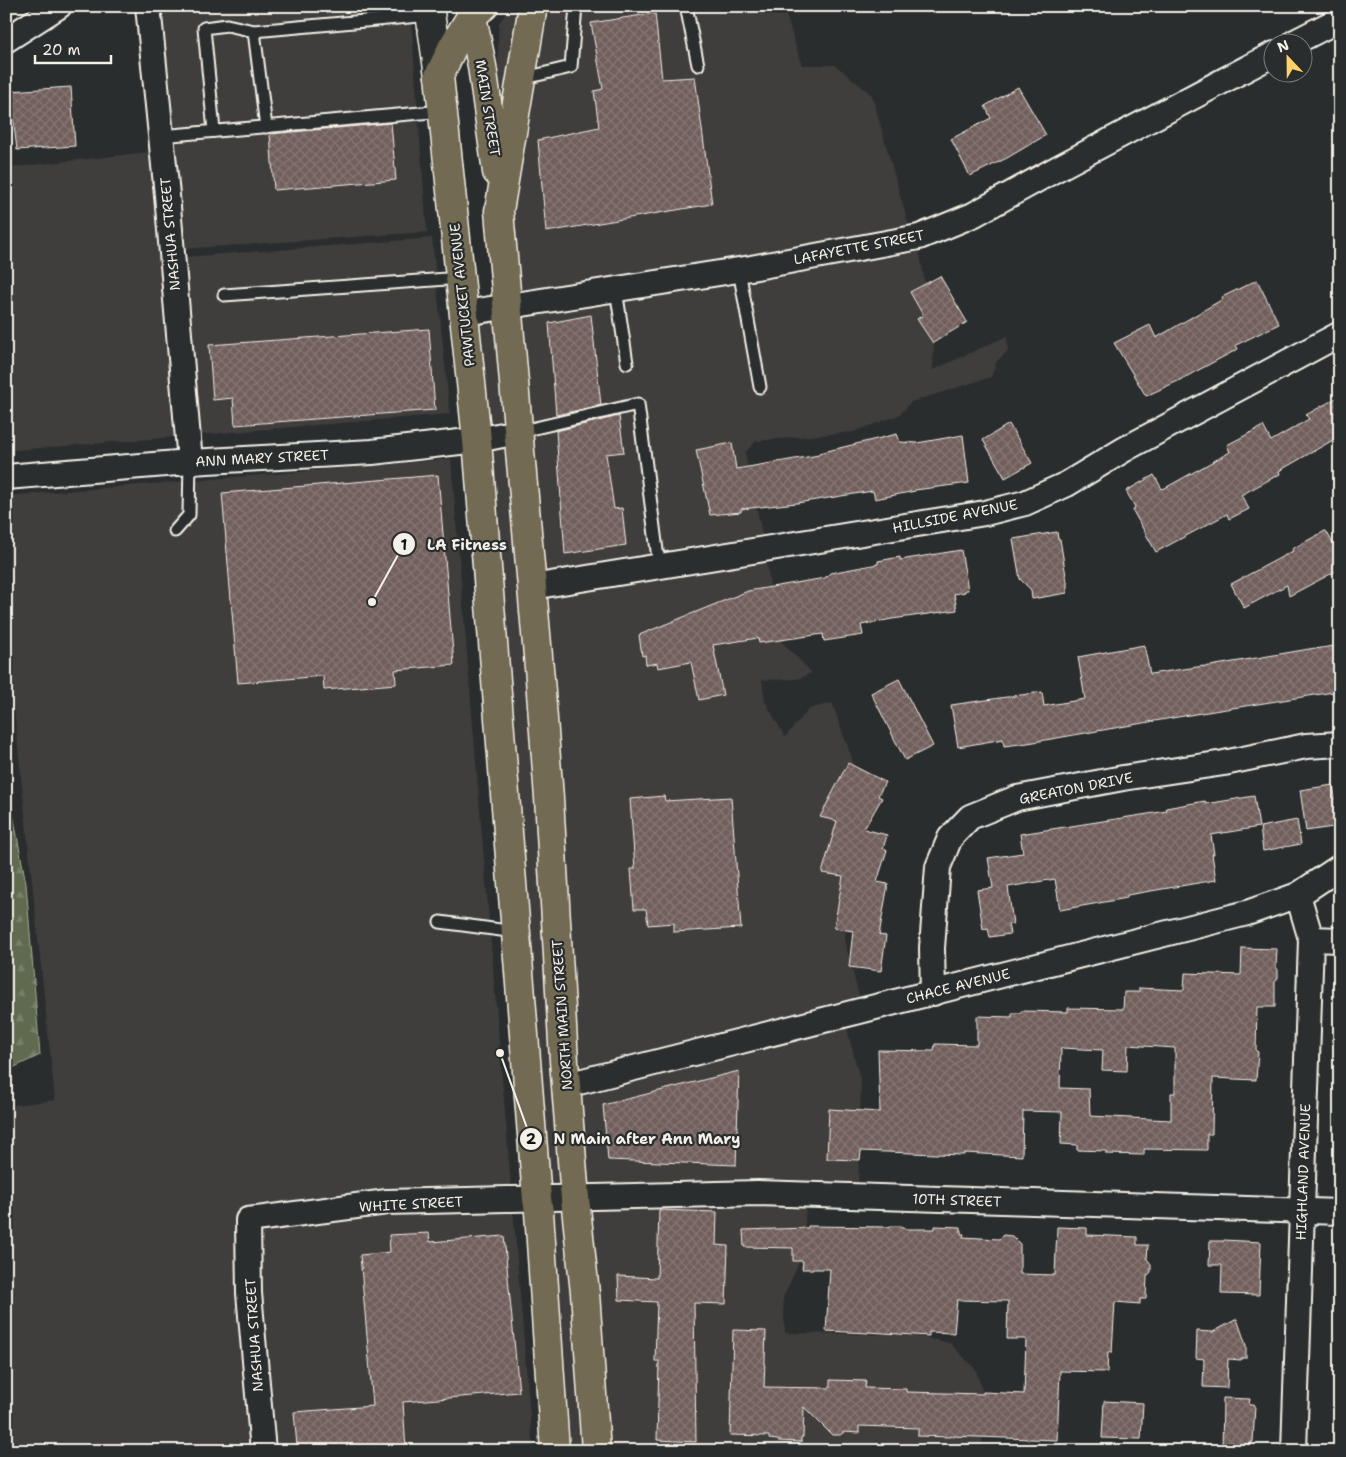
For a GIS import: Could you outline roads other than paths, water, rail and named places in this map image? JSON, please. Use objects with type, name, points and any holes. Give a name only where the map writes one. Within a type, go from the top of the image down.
[{"type":"main road","points":[[534,6],[499,211],[531,583],[490,597],[539,1212],[555,1451]]},
{"type":"main road","name":"PAWTUCKET AVENUE","points":[[475,9],[453,46],[440,76],[465,313],[490,597]]},
{"type":"main road","name":"MAIN STREET","points":[[475,9],[497,168],[499,211]]},
{"type":"main road","points":[[430,11],[440,76]]},
{"type":"main road","name":"NORTH MAIN STREET","points":[[531,583],[549,798],[564,1061],[585,1293],[596,1451]]},
{"type":"street","points":[[6,40],[59,6]]},
{"type":"street","name":"NASHUA STREET","points":[[148,6],[190,462]]},
{"type":"street","points":[[1314,32],[1340,19]]},
{"type":"street","name":"LAFAYETTE STREET","points":[[465,313],[739,270],[919,237],[974,215],[1060,167],[1264,59]]},
{"type":"street","name":"HILLSIDE AVENUE","points":[[531,583],[659,566],[985,513],[1025,502],[1067,484],[1125,449],[1340,334]]},
{"type":"street","name":"ANN MARY STREET","points":[[6,477],[190,462],[372,452],[477,440],[518,432]]},
{"type":"street","name":"GREATON DRIVE","points":[[933,993],[932,948],[938,867],[950,838],[970,817],[1017,798],[1123,778],[1224,763],[1306,746],[1340,744]]},
{"type":"street","name":"CHACE AVENUE","points":[[567,1084],[1248,914],[1298,895],[1340,866]]},
{"type":"street","name":"HIGHLAND AVENUE","points":[[1294,1451],[1311,940],[1298,895]]},
{"type":"street","points":[[1311,940],[1340,940]]},
{"type":"street","name":"10TH STREET","points":[[575,1198],[758,1193],[1340,1212]]},
{"type":"street","name":"WHITE STREET","points":[[248,1220],[387,1202],[575,1198]]},
{"type":"street","name":"NASHUA STREET","points":[[248,1220],[249,1293],[263,1451]]},
{"type":"lane","points":[[521,79],[571,67],[576,6]]},
{"type":"lane","points":[[686,6],[698,65]]},
{"type":"lane","points":[[214,131],[204,28],[227,25],[254,31],[430,11]]},
{"type":"lane","points":[[254,31],[266,126]]},
{"type":"lane","points":[[161,136],[443,111]]},
{"type":"lane","points":[[739,270],[760,387]]},
{"type":"lane","points":[[224,295],[461,278]]},
{"type":"lane","points":[[616,289],[627,363]]},
{"type":"lane","points":[[518,432],[638,404],[659,566]]},
{"type":"lane","points":[[175,531],[189,515],[190,462]]},
{"type":"lane","points":[[440,922],[516,932]]},
{"type":"place","name":"LA Fitness","points":[[372,602]]},
{"type":"place","name":"N Main after Ann Mary","points":[[500,1053]]}]
